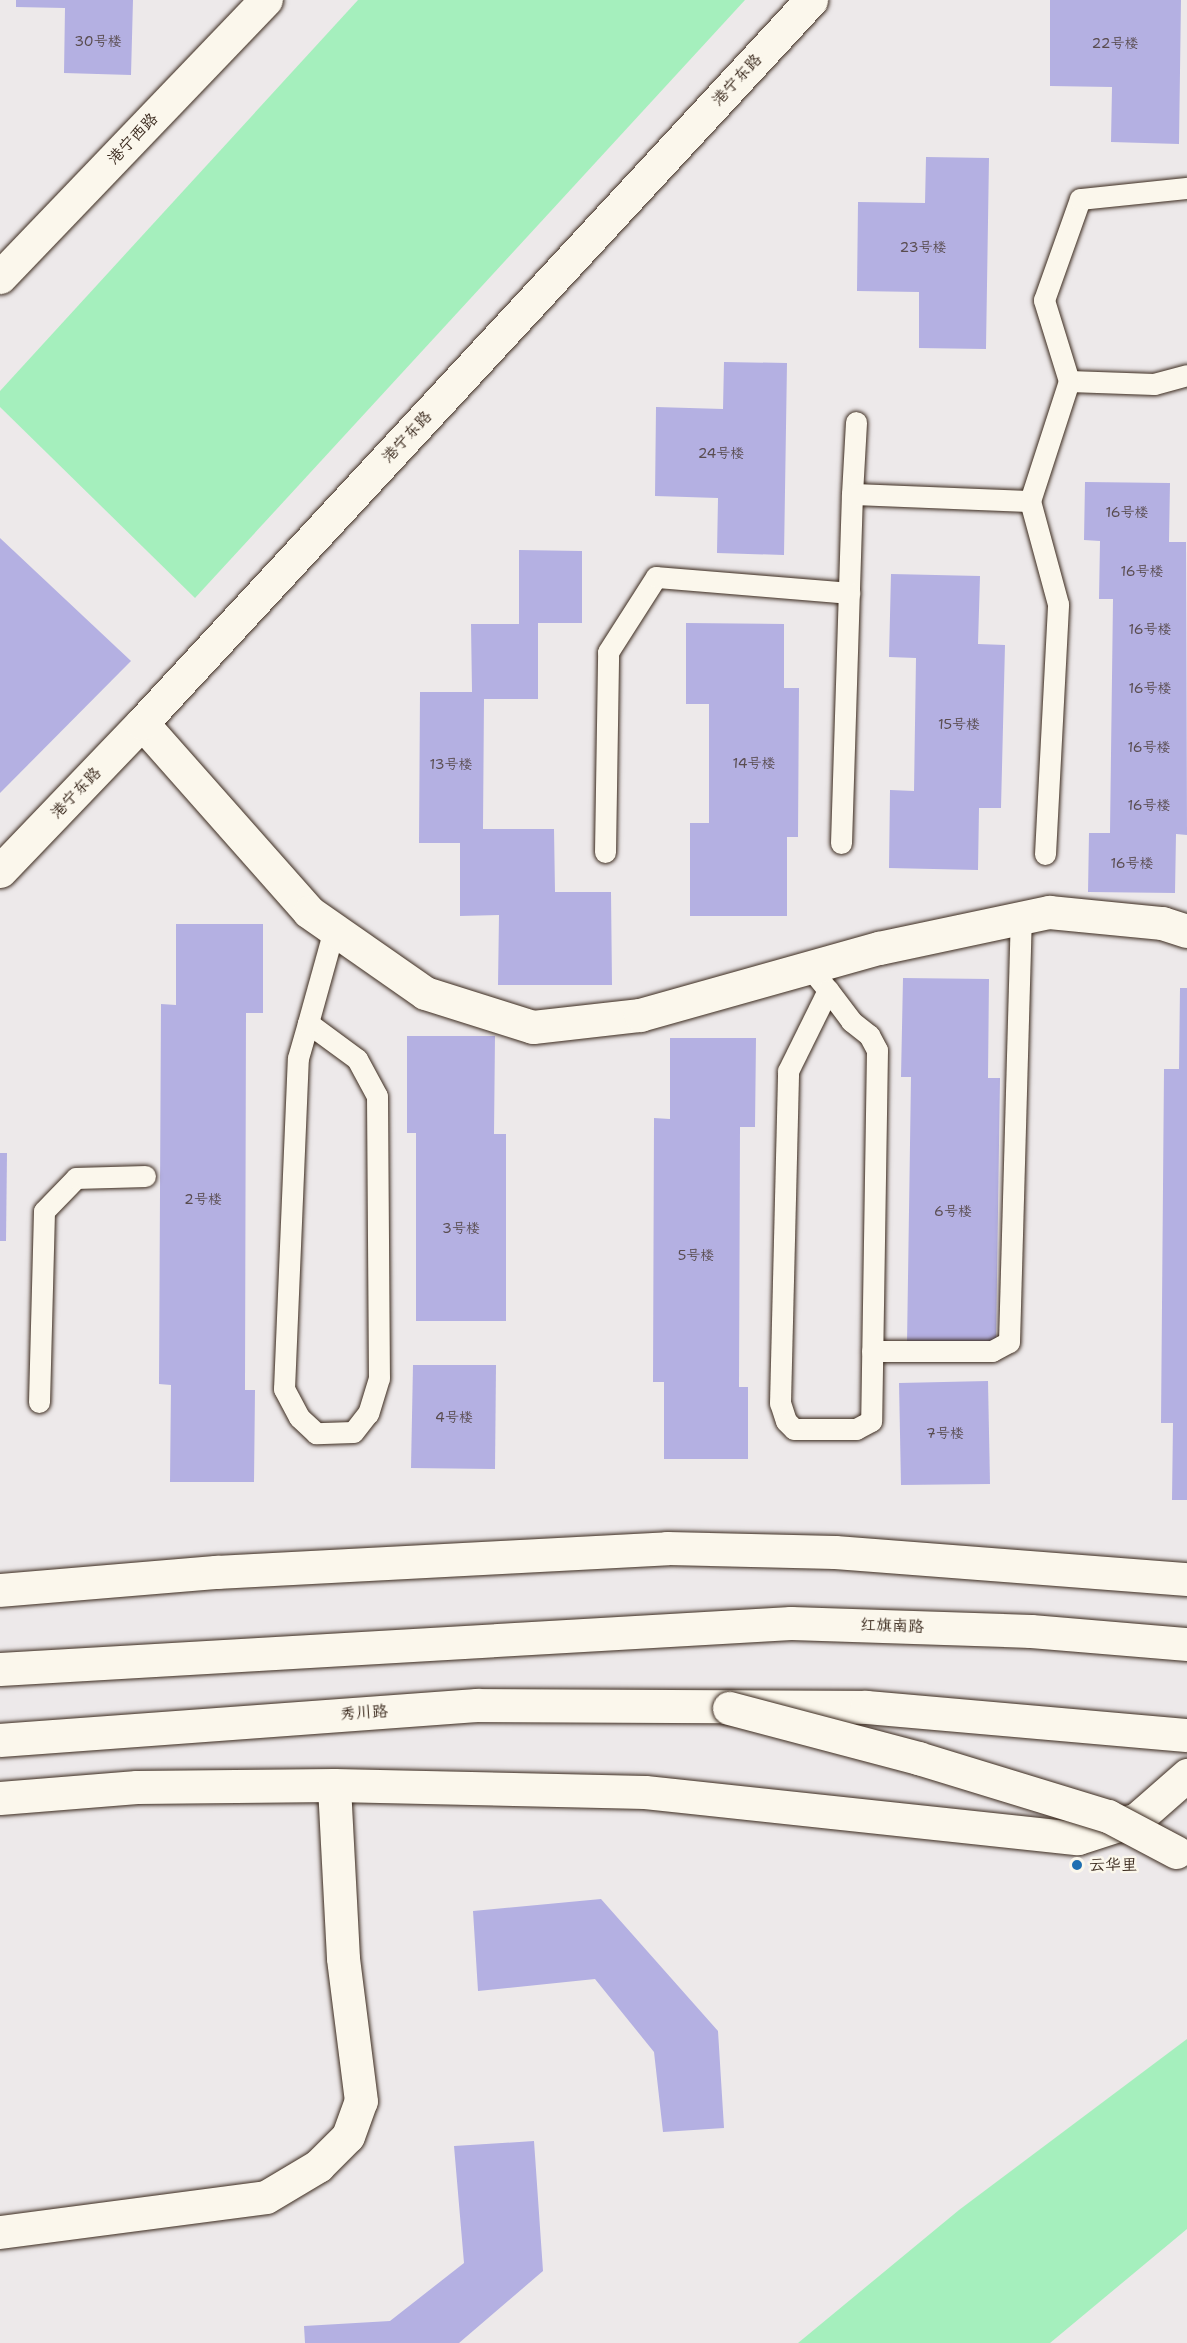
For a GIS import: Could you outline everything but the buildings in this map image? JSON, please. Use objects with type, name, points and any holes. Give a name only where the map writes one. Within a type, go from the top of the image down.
[{"type":"street","name":"港宁西路","points":[[0,277],[266,0]]},
{"type":"street","name":"港宁东路","points":[[0,871],[142,723],[811,0]]},
{"type":"street","points":[[142,723],[309,912],[425,993],[533,1027],[640,1015],[819,979],[879,948],[1049,912],[1162,923],[1187,931]]},
{"type":"street","points":[[0,1590],[216,1572],[667,1548],[835,1552],[1187,1579]]},
{"type":"street","name":"红旗南路","points":[[0,1669],[791,1623],[1031,1631],[1187,1644]]},
{"type":"street","name":"秀川路","points":[[0,1740],[477,1705],[729,1708]]},
{"type":"street","points":[[729,1708],[866,1707],[1187,1735]]},
{"type":"street","points":[[729,1708],[918,1758],[1108,1816],[1176,1852]]},
{"type":"street","points":[[0,1798],[137,1787],[334,1785],[645,1792],[1078,1838],[1137,1819],[1187,1775]]},
{"type":"street","points":[[0,2232],[266,2197],[318,2166],[348,2136],[360,2101],[343,1958],[334,1785]]},
{"type":"lane","points":[[1045,854],[1058,604],[1030,501],[1069,381],[1044,300],[1080,199],[1187,188]]},
{"type":"lane","points":[[1069,381],[1154,384],[1187,375]]},
{"type":"lane","points":[[841,843],[856,423]]},
{"type":"lane","points":[[852,494],[1030,501]]},
{"type":"lane","points":[[605,852],[608,652],[656,577],[849,593]]},
{"type":"lane","points":[[872,1352],[992,1352],[1009,1342],[1022,918]]},
{"type":"lane","points":[[308,1023],[357,1059],[377,1096],[379,1378],[368,1413],[353,1432],[316,1433],[299,1417],[284,1389],[298,1058],[334,929]]},
{"type":"lane","points":[[819,979],[851,1021],[869,1035],[877,1050],[871,1421],[856,1429],[794,1429],[786,1421],[780,1402],[788,1071],[819,979]]},
{"type":"lane","points":[[39,1402],[44,1211],[76,1178],[145,1176]]},
{"type":"green space","points":[[358,0],[745,0],[195,598],[0,407],[0,391]]},
{"type":"green space","points":[[1187,2039],[1187,2229],[1050,2343],[798,2343],[959,2210]]},
{"type":"place","name":"云华里","points":[[1077,1865]]}]
